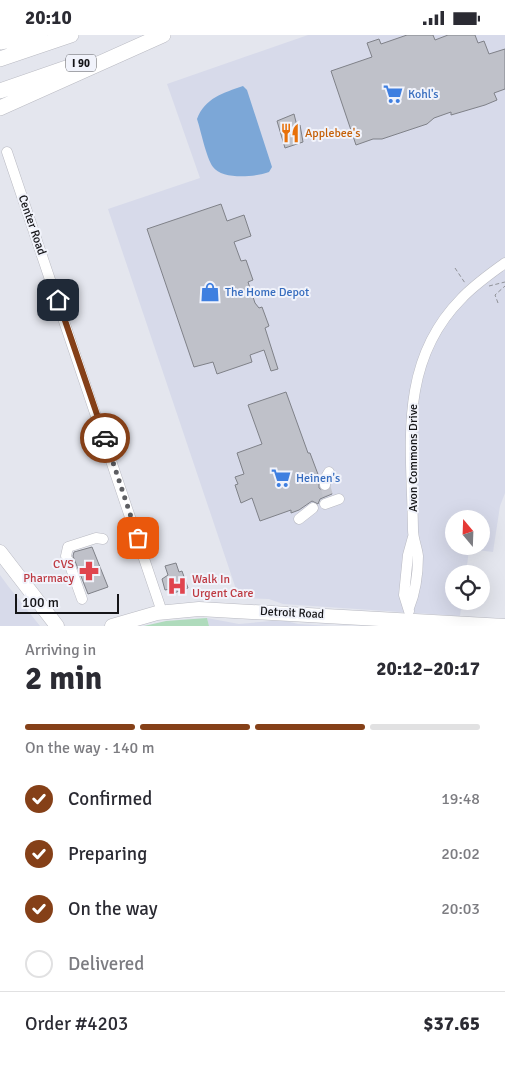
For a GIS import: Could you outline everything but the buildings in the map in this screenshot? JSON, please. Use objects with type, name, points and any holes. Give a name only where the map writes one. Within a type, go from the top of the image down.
[{"type":"highway","points":[[0,42],[39,35]]},
{"type":"highway","name":"I 90","points":[[0,59],[71,35]]},
{"type":"highway","points":[[0,108],[163,35]]},
{"type":"highway","name":"I 90","points":[[0,91],[163,35]]},
{"type":"main road","points":[[0,552],[57,626]]},
{"type":"main road","name":"Detroit Road","points":[[112,626],[162,612],[226,609],[409,614],[505,626]]},
{"type":"street","name":"Center Road","points":[[8,151],[162,612]]},
{"type":"street","name":"Avon Commons Drive","points":[[409,614],[414,597],[418,555],[413,537],[411,418],[415,381],[420,363],[439,327],[454,306],[505,263]]},
{"type":"street","points":[[325,485],[325,479],[329,472]]},
{"type":"street","points":[[299,519],[313,508]]},
{"type":"street","points":[[82,599],[67,558],[68,547],[96,538],[103,539]]},
{"type":"path","points":[[455,268],[471,290]]},
{"type":"path","points":[[483,289],[505,282]]},
{"type":"path","points":[[498,303],[495,295],[505,286]]},
{"type":"shaded area","points":[[308,35],[505,35],[505,493],[500,506],[493,552],[490,552],[490,510],[445,510],[445,555],[468,555],[467,565],[445,565],[445,610],[461,610],[460,616],[283,604],[269,599],[239,598],[108,209],[200,178],[167,84]]},
{"type":"shaded area","points":[[0,575],[8,586],[40,626],[0,626]]},
{"type":"shaded area","points":[[207,618],[239,624],[282,620],[298,624],[329,626],[209,626]]},
{"type":"green space","points":[[207,618],[209,626],[144,626],[166,621]]},
{"type":"water","points":[[243,86],[247,90],[272,167],[269,172],[263,174],[231,176],[217,171],[210,163],[197,119],[200,112],[210,101]]},
{"type":"tunnel","points":[[325,485],[328,496]]},
{"type":"way so far","points":[[105,438],[138,538]]},
{"type":"place","name":"Kohl's","points":[[393,94]]},
{"type":"place","name":"Applebee's","points":[[290,133]]},
{"type":"place","name":"The Home Depot","points":[[210,292]]},
{"type":"place","name":"Heinen's","points":[[281,478]]},
{"type":"place","name":"CVS Pharmacy","points":[[89,571]]},
{"type":"place","name":"Walk In Urgent Care","points":[[177,586]]},
{"type":"route","points":[[58,300],[105,438]]}]
